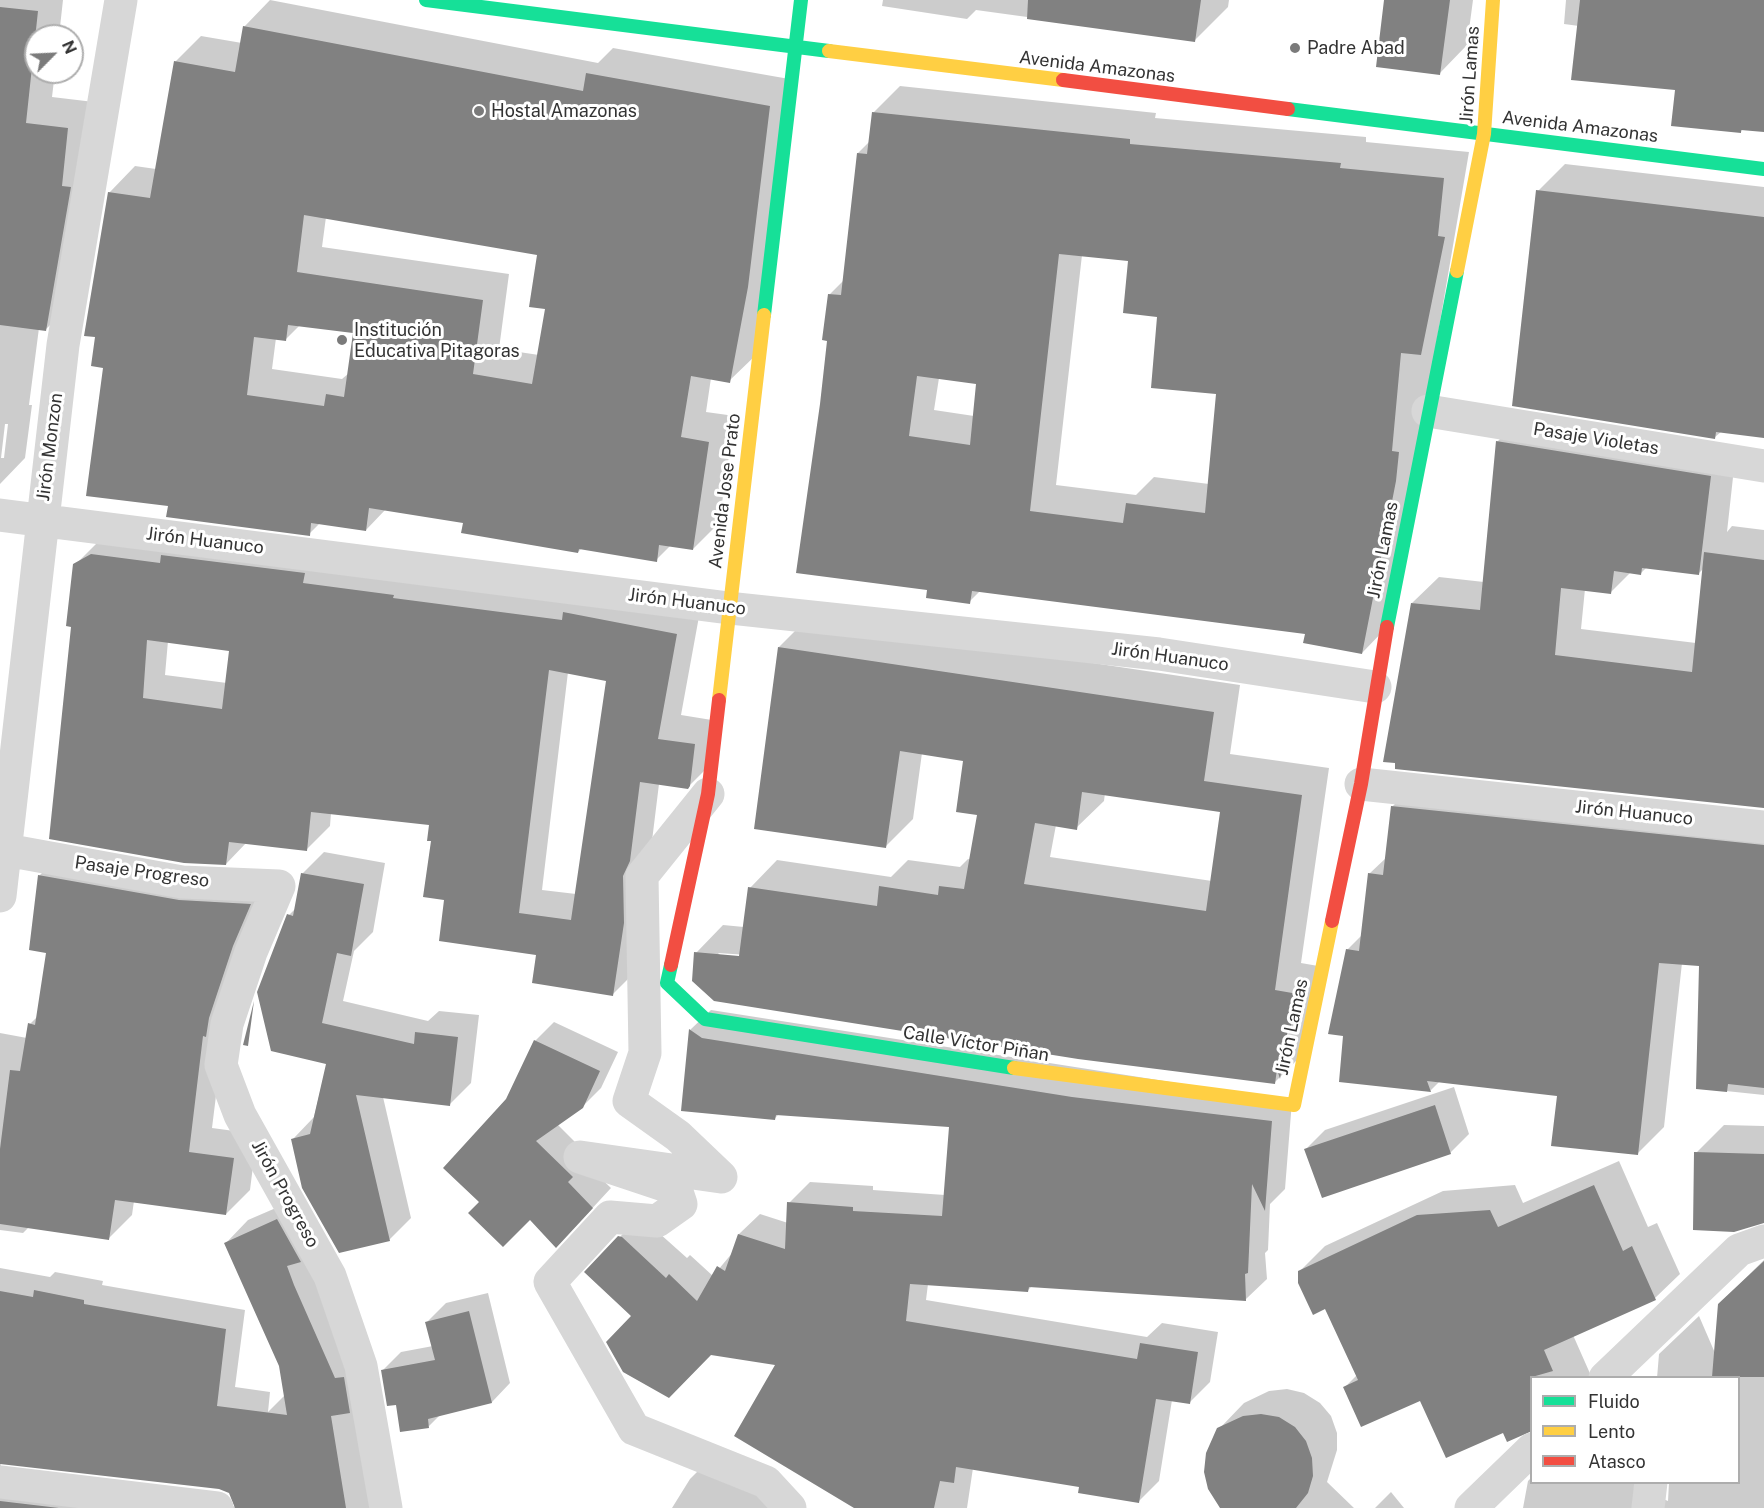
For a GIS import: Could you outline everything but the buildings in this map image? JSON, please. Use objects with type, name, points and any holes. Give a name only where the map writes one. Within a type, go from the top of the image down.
[{"type":"street","name":"Jirón Monzon","points":[[0,896],[63,345],[121,0]]},
{"type":"street","name":"Avenida Amazonas","points":[[426,0],[1764,169]]},
{"type":"street","name":"Avenida Jose Prato","points":[[667,983],[708,794],[801,0]]},
{"type":"street","name":"Jirón Lamas","points":[[1294,1105],[1361,784],[1375,687],[1484,134],[1493,0]]},
{"type":"street","name":"Pasaje Violetas","points":[[1428,411],[1764,466]]},
{"type":"street","name":"Jirón Huanuco","points":[[0,515],[729,608],[1160,654],[1375,687]]},
{"type":"street","name":"Jirón Huanuco","points":[[1361,784],[1764,827]]},
{"type":"street","points":[[708,794],[642,876],[645,1053],[629,1101],[678,1136],[721,1177],[580,1157],[676,1189],[681,1204],[657,1221],[610,1217],[550,1282],[634,1429],[766,1482],[790,1508]]},
{"type":"street","name":"Pasaje Progreso","points":[[6,850],[182,882],[279,886]]},
{"type":"street","name":"Jirón Progreso","points":[[279,886],[251,952],[227,1024],[221,1065],[240,1115],[330,1276],[361,1365],[386,1508]]},
{"type":"street","name":"Calle Víctor Piñan","points":[[667,983],[705,1018],[1075,1078],[1294,1105]]},
{"type":"street","points":[[1607,1376],[1634,1364],[1739,1250],[1764,1241]]},
{"type":"street","points":[[1471,1508],[1530,1451]]},
{"type":"street","points":[[0,1482],[217,1508]]},
{"type":"street","points":[[1648,1508],[1651,1484]]},
{"type":"traffic: fast","points":[[426,0],[829,51]]},
{"type":"traffic: fast","points":[[764,315],[801,0]]},
{"type":"traffic: fast","points":[[1288,109],[1764,169]]},
{"type":"traffic: fast","points":[[1387,627],[1457,271]]},
{"type":"traffic: fast","points":[[671,965],[667,983],[705,1019],[1014,1068]]},
{"type":"traffic: slow","points":[[1457,271],[1484,134],[1493,0]]},
{"type":"traffic: slow","points":[[829,51],[1063,80]]},
{"type":"traffic: slow","points":[[719,700],[764,315]]},
{"type":"traffic: slow","points":[[1014,1068],[1294,1105],[1332,921]]},
{"type":"traffic: jam","points":[[1063,80],[1288,109]]},
{"type":"traffic: jam","points":[[1332,921],[1361,784],[1387,627]]},
{"type":"traffic: jam","points":[[671,965],[708,794],[719,700]]},
{"type":"place","name":"Padre Abad","points":[[1295,48]]},
{"type":"place","name":"Hostal Amazonas","points":[[479,111]]},
{"type":"place","name":"Institución Educativa Pitagoras","points":[[342,340]]}]
